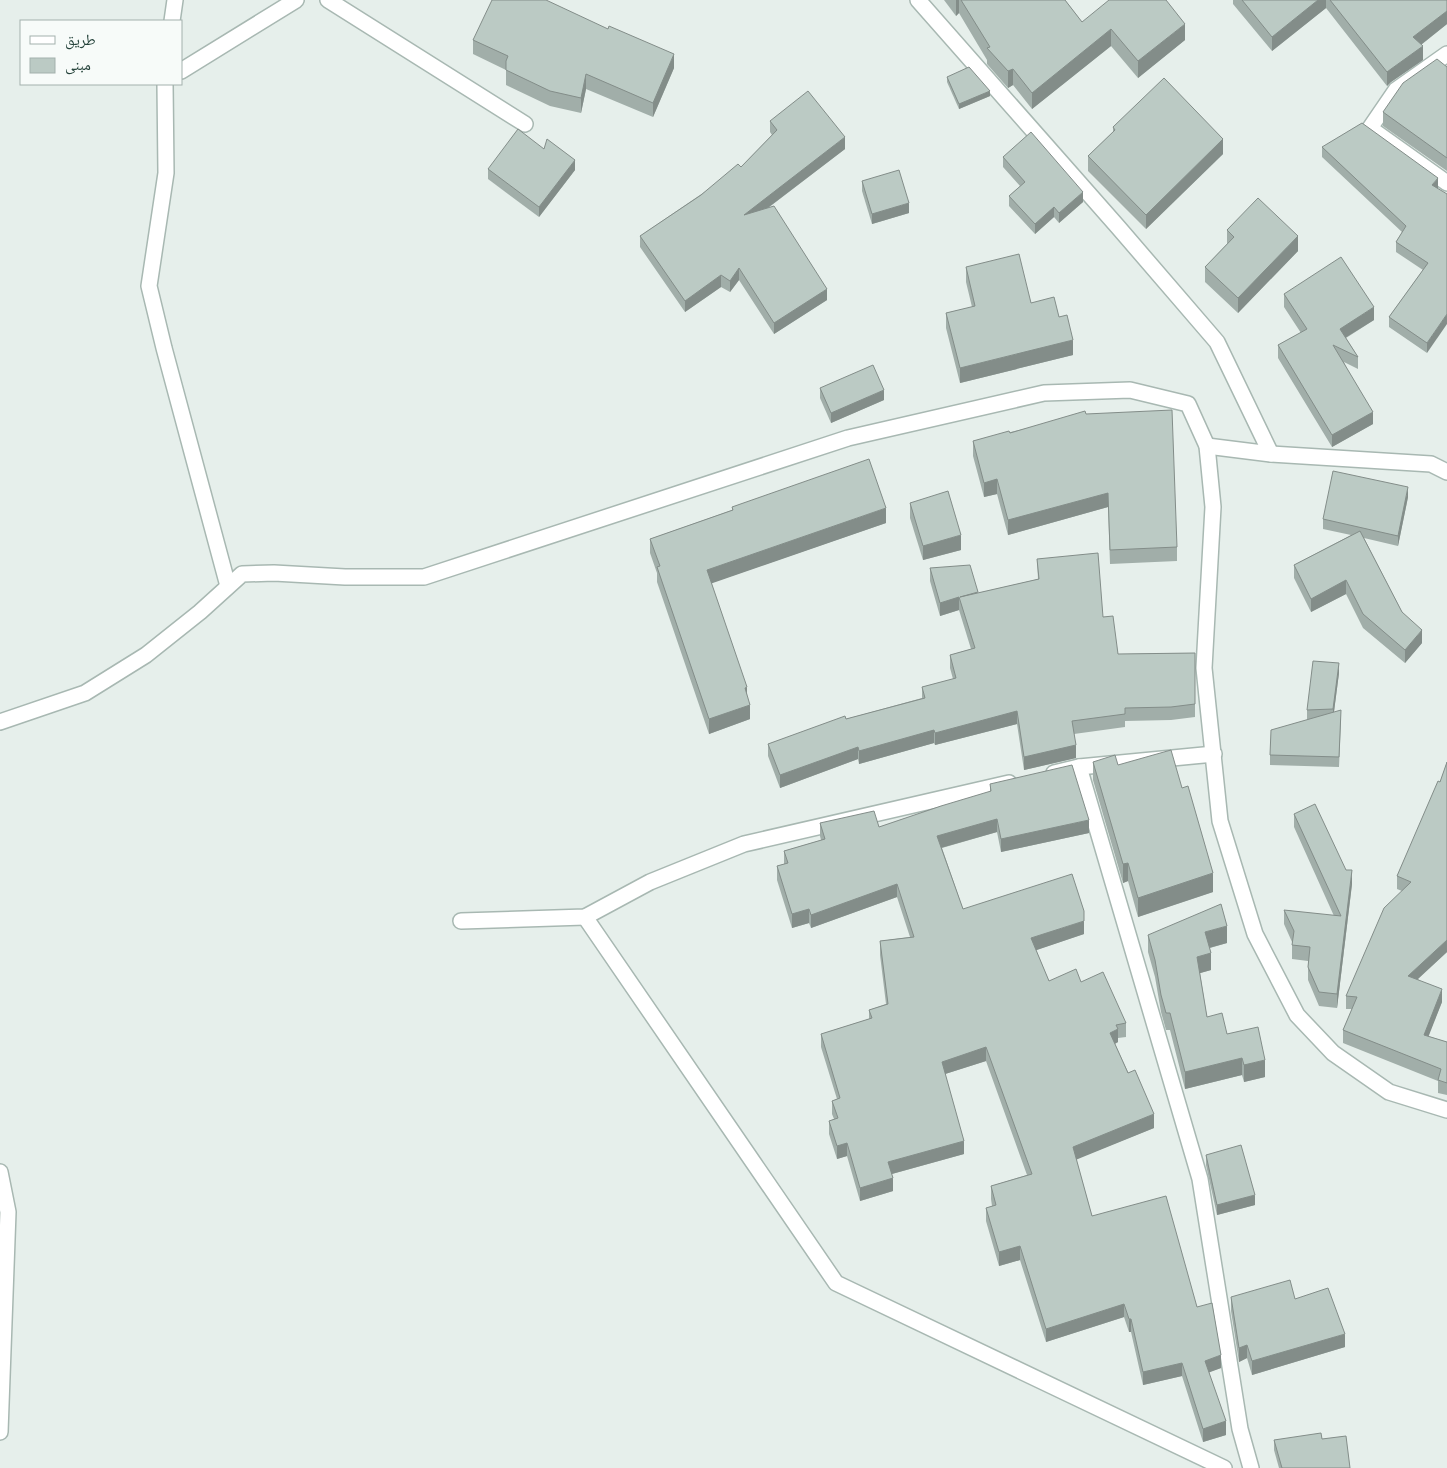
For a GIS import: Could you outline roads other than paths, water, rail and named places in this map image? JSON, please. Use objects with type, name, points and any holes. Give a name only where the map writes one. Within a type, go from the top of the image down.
[{"type":"street","points":[[172,20],[175,0]]},
{"type":"street","points":[[182,70],[296,0]]},
{"type":"street","points":[[328,0],[525,124]]},
{"type":"street","points":[[918,0],[1218,342],[1270,454]]},
{"type":"street","points":[[1447,54],[1396,90],[1370,128],[1447,183]]},
{"type":"street","points":[[165,85],[166,173],[149,286],[228,586]]},
{"type":"street","points":[[0,722],[85,693],[146,656],[200,612],[242,574],[274,573],[345,577],[424,577],[848,438],[1044,393],[1130,390],[1188,404],[1207,446],[1213,507],[1204,668],[1220,821],[1255,934],[1297,1015],[1334,1053],[1389,1092],[1447,1110]]},
{"type":"street","points":[[1207,446],[1270,454],[1431,464],[1447,472]]},
{"type":"street","points":[[1040,776],[1078,767],[1214,754]]},
{"type":"street","points":[[1078,767],[1200,1179],[1240,1429],[1251,1468]]},
{"type":"street","points":[[462,921],[585,917],[650,882],[744,844],[1021,780]]},
{"type":"street","points":[[585,917],[836,1283],[1224,1468]]},
{"type":"street","points":[[0,1172],[8,1212],[0,1432]]}]
